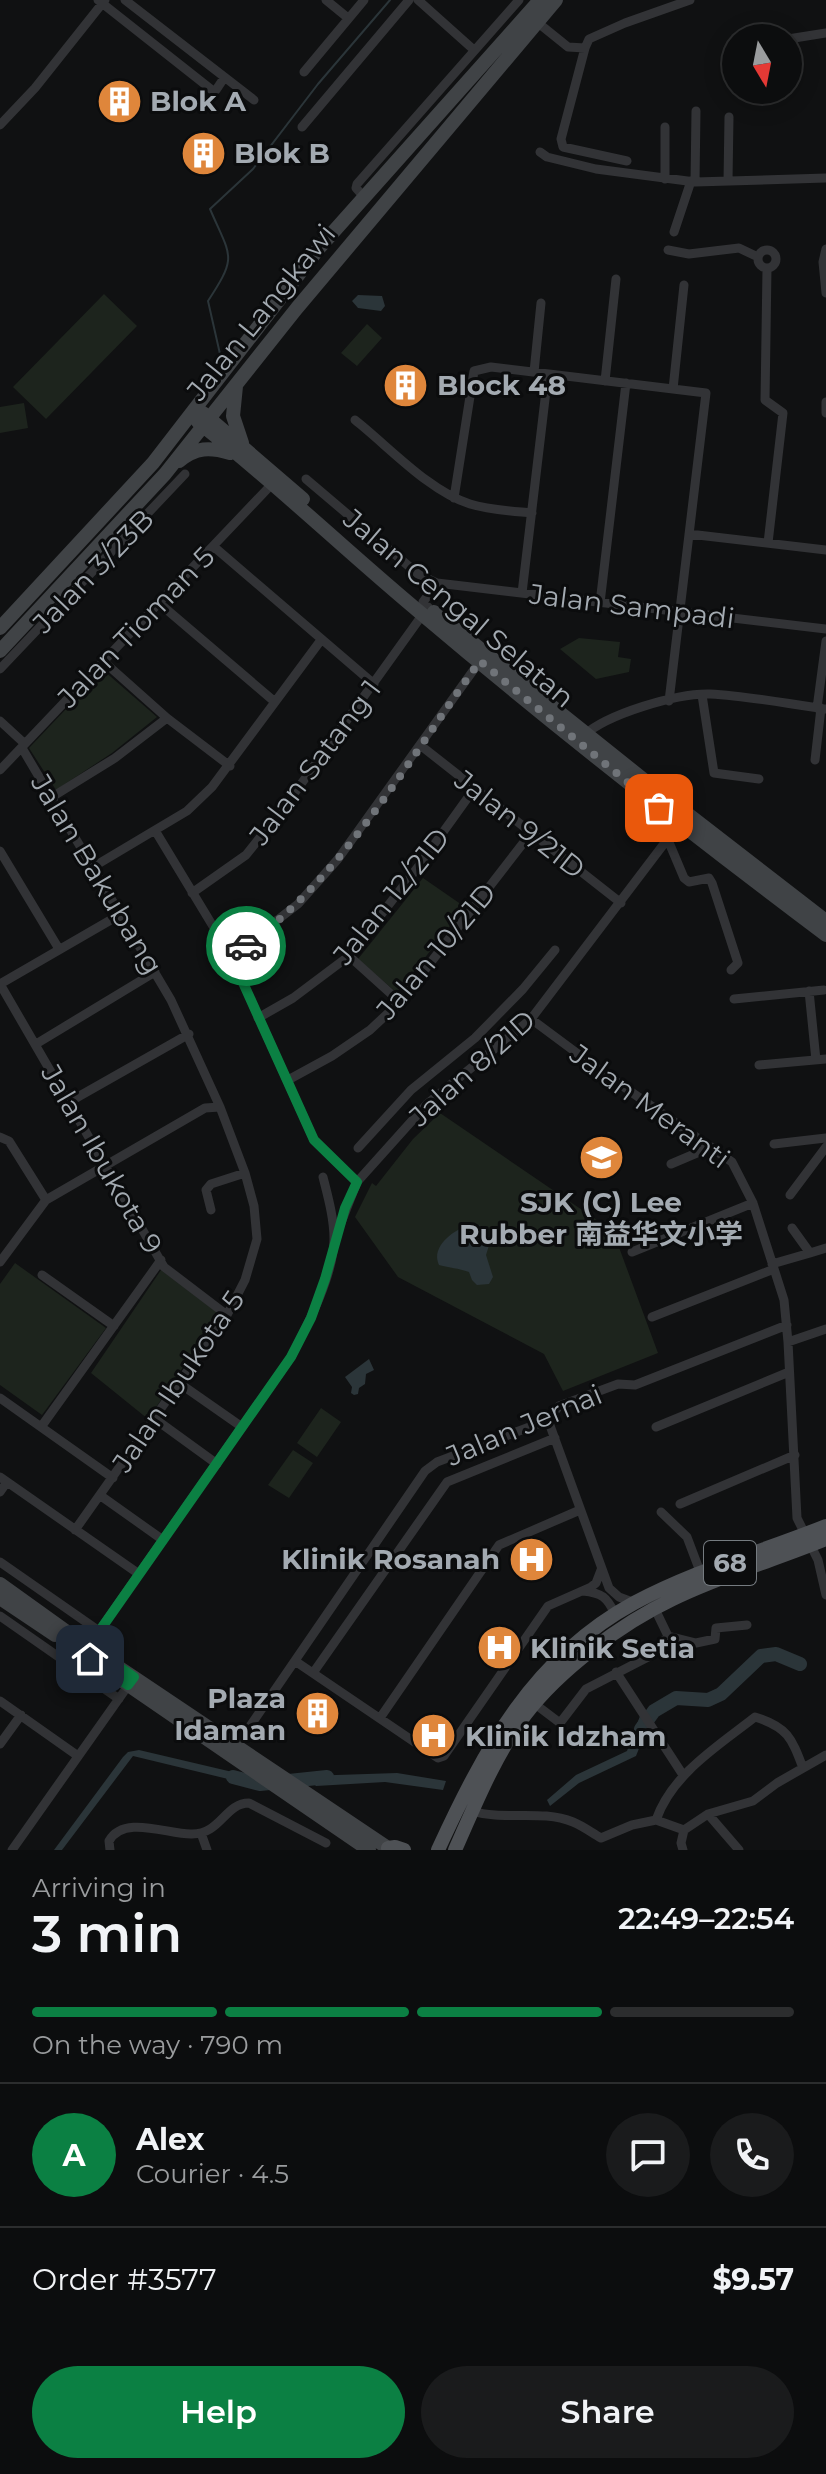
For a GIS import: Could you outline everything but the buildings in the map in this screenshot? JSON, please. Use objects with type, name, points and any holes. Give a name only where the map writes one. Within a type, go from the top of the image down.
[{"type":"main road","name":"68","points":[[455,1850],[507,1744],[550,1686],[592,1651],[672,1599],[807,1540],[826,1526]]},
{"type":"main road","name":"68","points":[[440,1845],[482,1759],[522,1699],[590,1631],[635,1603],[701,1574],[807,1540],[826,1539]]},
{"type":"main road","points":[[615,1614],[626,1614],[660,1599],[672,1599]]},
{"type":"main road","points":[[422,1850],[440,1845]]},
{"type":"main road","points":[[390,1849],[404,1850]]},
{"type":"street","points":[[125,0],[254,100]]},
{"type":"street","points":[[326,0],[348,18]]},
{"type":"street","points":[[304,72],[364,0]]},
{"type":"street","points":[[302,127],[409,0]]},
{"type":"street","points":[[418,0],[474,50]]},
{"type":"street","points":[[364,197],[356,188],[357,184],[519,0]]},
{"type":"street","name":"Jalan Langkawi","points":[[0,628],[153,463],[319,248],[540,0]]},
{"type":"street","name":"Jalan Langkawi","points":[[0,651],[165,474],[406,175],[556,0]]},
{"type":"street","points":[[627,161],[563,147],[561,139],[585,48],[589,39],[690,0]]},
{"type":"street","points":[[0,125],[35,88],[102,1],[212,90],[216,90],[224,78]]},
{"type":"street","points":[[537,22],[568,47],[585,48]]},
{"type":"street","points":[[802,37],[826,33]]},
{"type":"street","points":[[433,97],[445,108]]},
{"type":"street","points":[[674,232],[693,182],[696,111]]},
{"type":"street","points":[[728,181],[729,117]]},
{"type":"street","points":[[665,127],[665,179]]},
{"type":"street","points":[[540,152],[547,157],[596,169],[693,182],[826,178]]},
{"type":"street","points":[[596,169],[599,155]]},
{"type":"street","points":[[668,250],[689,254],[739,248],[758,257],[760,264],[767,268]]},
{"type":"street","points":[[826,249],[823,262],[826,293]]},
{"type":"street","points":[[758,257],[766,250],[773,253],[775,261],[767,268],[765,400],[783,413],[768,543]]},
{"type":"street","points":[[605,381],[616,279]]},
{"type":"street","points":[[673,389],[684,285]]},
{"type":"street","points":[[534,372],[541,303]]},
{"type":"street","points":[[454,498],[474,371],[491,367],[706,393],[669,701]]},
{"type":"street","points":[[522,593],[548,374]]},
{"type":"street","points":[[165,474],[189,453],[204,448],[241,452],[233,416],[237,382]]},
{"type":"street","points":[[600,603],[626,383]]},
{"type":"street","points":[[826,402],[826,413]]},
{"type":"street","name":"Jalan Cengal Selatan","points":[[193,412],[424,608],[480,661],[582,738],[679,824],[700,832]]},
{"type":"street","points":[[355,420],[454,498],[493,509],[532,513]]},
{"type":"street","name":"Jalan Cengal Selatan","points":[[241,452],[272,484],[700,832]]},
{"type":"street","name":"Jalan 3/23B","points":[[0,669],[185,474]]},
{"type":"street","name":"Jalan Sampadi","points":[[306,479],[418,574],[437,583],[826,629]]},
{"type":"street","name":"Jalan Tioman 5","points":[[0,770],[272,484]]},
{"type":"street","points":[[689,534],[826,550]]},
{"type":"street","points":[[213,546],[374,684]]},
{"type":"street","points":[[424,608],[437,583]]},
{"type":"street","points":[[159,603],[275,702]]},
{"type":"street","name":"Jalan Satang 1","points":[[192,893],[246,855],[374,684],[424,608]]},
{"type":"street","points":[[93,867],[187,811],[230,766],[321,640]]},
{"type":"street","points":[[815,760],[826,641]]},
{"type":"street","points":[[103,661],[167,718],[230,766]]},
{"type":"street","points":[[231,956],[298,904],[338,859],[480,661]]},
{"type":"street","points":[[582,738],[605,720],[669,701],[702,695],[822,708]]},
{"type":"street","points":[[702,695],[714,773],[759,779]]},
{"type":"street","points":[[52,797],[115,758],[167,718]]},
{"type":"street","name":"Jalan Bakubang","points":[[0,721],[23,746],[171,1000]]},
{"type":"street","name":"Jalan 9/21D","points":[[420,745],[621,903]]},
{"type":"street","name":"Jalan 12/21D","points":[[258,1018],[321,979],[349,956],[474,789]]},
{"type":"street","name":"Jalan 8/21D","points":[[86,1650],[291,1357],[311,1318],[334,1241],[357,1182],[426,1105],[531,1019],[679,824]]},
{"type":"street","points":[[156,832],[231,956],[314,1140],[357,1182]]},
{"type":"street","points":[[700,832],[826,921]]},
{"type":"street","points":[[700,832],[826,935]]},
{"type":"street","name":"Jalan 10/21D","points":[[288,1080],[332,1056],[370,1030],[400,1002],[531,833]]},
{"type":"street","points":[[668,840],[684,878],[689,882],[709,878],[712,883],[738,963],[731,970]]},
{"type":"street","points":[[0,851],[59,949]]},
{"type":"street","points":[[0,984],[121,914]]},
{"type":"street","points":[[358,1148],[410,1091],[475,1038],[523,989],[555,950]]},
{"type":"street","points":[[349,956],[400,1002]]},
{"type":"street","points":[[36,1044],[155,972]]},
{"type":"street","name":"Jalan Ibukota 9","points":[[0,984],[164,1267],[227,1315]]},
{"type":"street","points":[[734,999],[824,990]]},
{"type":"street","points":[[759,1065],[821,1060],[809,991]]},
{"type":"street","name":"Jalan Ibukota 5","points":[[75,1530],[227,1315],[245,1280],[257,1239],[254,1206],[245,1173],[189,1034],[171,1000]]},
{"type":"street","name":"Jalan Meranti","points":[[531,1019],[732,1162],[753,1203],[784,1300],[797,1518],[818,1560],[826,1595]]},
{"type":"street","points":[[69,1102],[189,1034]]},
{"type":"street","points":[[410,1091],[426,1105]]},
{"type":"street","points":[[0,1262],[46,1200],[205,1108],[220,1107]]},
{"type":"street","points":[[0,1137],[9,1141],[46,1200]]},
{"type":"street","points":[[774,1144],[826,1138]]},
{"type":"street","points":[[671,1164],[711,1147]]},
{"type":"street","points":[[790,1195],[826,1147]]},
{"type":"street","points":[[211,1210],[206,1190],[211,1184],[245,1173]]},
{"type":"street","points":[[323,1177],[334,1241]]},
{"type":"street","points":[[632,1252],[753,1203]]},
{"type":"street","points":[[792,1228],[810,1253]]},
{"type":"street","points":[[652,1317],[826,1248]]},
{"type":"street","points":[[41,1427],[161,1260]]},
{"type":"street","points":[[42,1275],[114,1326]]},
{"type":"street","name":"Jalan Jernai","points":[[234,1751],[425,1471],[437,1462],[548,1420],[559,1406],[618,1384],[635,1385],[787,1325]]},
{"type":"street","points":[[788,1342],[826,1329]]},
{"type":"street","points":[[656,1427],[789,1372]]},
{"type":"street","points":[[179,1383],[242,1427]]},
{"type":"street","points":[[0,1398],[113,1478]]},
{"type":"street","points":[[155,1419],[217,1464]]},
{"type":"street","points":[[548,1420],[601,1570],[613,1592],[635,1603]]},
{"type":"street","points":[[313,1673],[447,1482],[555,1438]]},
{"type":"street","points":[[680,1504],[795,1455]]},
{"type":"street","points":[[0,1492],[4,1479],[139,1574]]},
{"type":"street","points":[[101,1496],[163,1540]]},
{"type":"street","points":[[380,1718],[499,1545],[580,1510]]},
{"type":"street","points":[[661,1512],[687,1537],[701,1574]]},
{"type":"street","points":[[0,1562],[99,1631]]},
{"type":"street","points":[[295,1661],[438,1758],[447,1752],[548,1606],[596,1583],[601,1570]]},
{"type":"street","points":[[0,1584],[131,1681],[234,1751],[274,1771],[303,1798]]},
{"type":"street","points":[[583,1591],[606,1597],[615,1614]]},
{"type":"street","points":[[0,1598],[86,1650]]},
{"type":"street","points":[[655,1609],[668,1636]]},
{"type":"street","points":[[0,1616],[119,1699]]},
{"type":"street","points":[[668,1636],[696,1643],[715,1639],[716,1628],[747,1625]]},
{"type":"street","points":[[535,1704],[560,1723],[586,1689],[650,1656],[668,1636]]},
{"type":"street","points":[[616,1672],[683,1775]]},
{"type":"street","points":[[12,1850],[131,1681]]},
{"type":"street","points":[[0,1701],[78,1756]]},
{"type":"street","points":[[0,1744],[21,1715]]},
{"type":"street","points":[[656,1820],[661,1806],[683,1775],[755,1717],[771,1722],[791,1739],[803,1768]]},
{"type":"street","points":[[234,1751],[254,1771],[390,1849]]},
{"type":"street","points":[[683,1850],[684,1830],[708,1814],[753,1801],[826,1755]]},
{"type":"street","points":[[110,1850],[112,1835],[127,1829],[153,1828],[185,1834],[201,1833],[217,1826],[235,1805],[249,1803],[327,1846],[341,1823]]},
{"type":"street","points":[[472,1811],[491,1816],[534,1816],[571,1821],[604,1842],[632,1825],[656,1820],[684,1830]]},
{"type":"street","points":[[708,1814],[739,1850]]},
{"type":"street","points":[[341,1823],[369,1850]]},
{"type":"street","points":[[201,1833],[207,1850]]},
{"type":"shaded area","points":[[104,294],[137,326],[46,419],[13,387]]},
{"type":"shaded area","points":[[358,295],[382,296],[385,306],[381,311],[358,308],[352,301]]},
{"type":"shaded area","points":[[367,324],[382,338],[357,366],[341,353]]},
{"type":"shaded area","points":[[24,403],[28,428],[0,433],[0,407]]},
{"type":"shaded area","points":[[579,638],[620,642],[618,657],[631,659],[629,672],[596,679],[560,649]]},
{"type":"shaded area","points":[[103,670],[157,717],[112,753],[56,790],[29,748]]},
{"type":"shaded area","points":[[423,878],[465,907],[397,993],[358,959]]},
{"type":"shaded area","points":[[440,1113],[613,1231],[658,1353],[563,1391],[544,1354],[398,1277],[355,1217],[372,1183],[376,1186],[413,1139]]},
{"type":"shaded area","points":[[471,1224],[479,1225],[491,1239],[486,1255],[493,1277],[489,1284],[477,1285],[469,1272],[439,1265],[437,1258],[441,1245],[451,1234]]},
{"type":"shaded area","points":[[15,1263],[106,1328],[42,1415],[0,1385],[0,1284]]},
{"type":"shaded area","points":[[161,1270],[219,1314],[148,1419],[91,1373]]},
{"type":"shaded area","points":[[369,1359],[374,1370],[366,1374],[365,1384],[354,1395],[345,1377]]},
{"type":"shaded area","points":[[321,1408],[341,1422],[317,1457],[297,1443]]},
{"type":"shaded area","points":[[293,1450],[313,1463],[289,1498],[268,1485]]},
{"type":"shaded area","points":[[640,1716],[648,1726],[636,1756],[579,1783],[550,1806],[547,1800],[576,1775],[627,1751]]},
{"type":"shaded area","points":[[139,1750],[241,1774],[257,1786],[133,1756],[62,1850],[54,1850],[123,1757],[128,1752]]},
{"type":"shaded area","points":[[397,1773],[446,1781],[443,1790],[385,1782],[316,1786],[306,1776]]},
{"type":"waterway","points":[[220,354],[208,301],[224,274],[228,256],[210,209],[253,169],[318,84],[390,0]]},
{"type":"waterway","points":[[641,1729],[654,1711],[676,1698],[708,1700],[721,1694],[761,1656],[776,1654],[800,1664]]},
{"type":"waterway","points":[[233,1777],[260,1784],[327,1777]]},
{"type":"way so far","points":[[246,946],[298,904],[338,859],[480,661],[659,808]]},
{"type":"place","name":"Blok A","points":[[119,101]]},
{"type":"place","name":"Blok B","points":[[203,153]]},
{"type":"place","name":"Block 48","points":[[406,385]]},
{"type":"place","name":"SJK (C) Lee Rubber 南益华文小学","points":[[601,1157]]},
{"type":"place","name":"Klinik Rosanah","points":[[531,1559]]},
{"type":"place","name":"Klinik Setia","points":[[499,1648]]},
{"type":"place","name":"Plaza Idaman","points":[[317,1714]]},
{"type":"place","name":"Klinik Idzham","points":[[434,1736]]},
{"type":"route","points":[[90,1659],[128,1685],[134,1677],[89,1646],[291,1357],[311,1318],[345,1208],[357,1182],[314,1140],[231,956],[246,946]]}]
